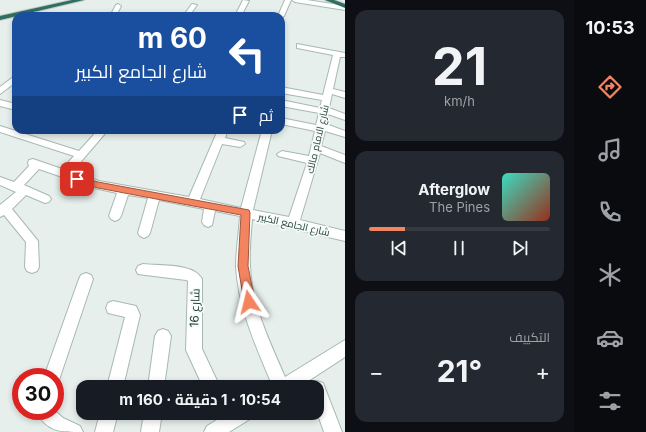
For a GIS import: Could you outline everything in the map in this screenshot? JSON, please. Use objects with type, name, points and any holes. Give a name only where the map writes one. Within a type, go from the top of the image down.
[{"type":"highway","points":[[25,12],[58,0]]},
{"type":"highway","points":[[0,13],[81,0]]},
{"type":"highway","points":[[328,0],[345,7]]},
{"type":"highway","points":[[332,0],[345,2]]},
{"type":"highway","points":[[0,18],[12,15]]},
{"type":"street","points":[[283,12],[288,0]]},
{"type":"street","points":[[294,0],[345,7]]},
{"type":"street","points":[[240,12],[246,1]]},
{"type":"street","points":[[189,12],[194,5]]},
{"type":"street","points":[[115,12],[118,6]]},
{"type":"street","points":[[300,46],[341,54]]},
{"type":"street","name":"شارع الامام مالك","points":[[293,223],[313,161],[328,94],[341,54]]},
{"type":"street","points":[[0,91],[12,83]]},
{"type":"street","points":[[285,90],[345,95]]},
{"type":"street","points":[[0,103],[12,106]]},
{"type":"street","points":[[285,104],[324,110],[345,117]]},
{"type":"street","points":[[285,122],[321,127],[345,134]]},
{"type":"street","points":[[0,129],[12,133]]},
{"type":"street","points":[[16,134],[81,155]]},
{"type":"street","points":[[64,174],[99,134]]},
{"type":"street","points":[[266,134],[246,213],[243,266],[249,302],[262,342],[280,380]]},
{"type":"street","points":[[193,202],[221,135],[240,144]]},
{"type":"street","points":[[316,148],[345,159]]},
{"type":"street","points":[[282,154],[313,161]]},
{"type":"street","name":"شارع الجامع الكبير","points":[[17,187],[35,164],[98,185],[210,205],[344,234]]},
{"type":"street","points":[[0,181],[45,199]]},
{"type":"street","points":[[17,187],[22,190],[21,194],[3,210],[32,241],[32,267]]},
{"type":"street","points":[[115,216],[124,190]]},
{"type":"street","points":[[144,234],[154,196]]},
{"type":"street","points":[[208,222],[210,205]]},
{"type":"street","name":"شارع 16","points":[[143,270],[189,274],[195,279],[194,350],[209,380]]},
{"type":"street","points":[[55,368],[86,279]]},
{"type":"street","points":[[113,308],[128,310],[132,312],[133,315],[118,380]]},
{"type":"street","points":[[157,380],[163,336]]},
{"type":"street","points":[[295,380],[345,348]]},
{"type":"street","points":[[310,371],[314,380]]},
{"type":"street","points":[[324,407],[333,432]]},
{"type":"street","points":[[51,420],[74,432]]},
{"type":"street","points":[[104,432],[107,420]]},
{"type":"street","points":[[150,432],[152,420]]},
{"type":"street","points":[[213,432],[228,420]]},
{"type":"route","points":[[77,179],[98,185],[246,213],[243,266],[249,302]]}]
